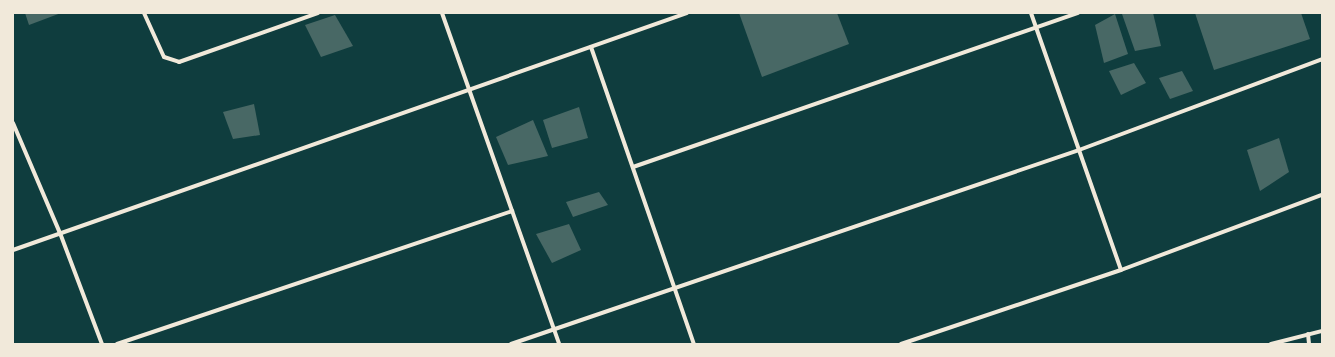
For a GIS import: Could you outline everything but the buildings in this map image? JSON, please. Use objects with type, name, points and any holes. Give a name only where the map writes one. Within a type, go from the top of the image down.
[{"type":"street","points":[[144,13],[164,57],[171,61],[187,60],[318,13]]},
{"type":"street","points":[[442,13],[559,344]]},
{"type":"street","points":[[13,250],[470,91],[687,13]]},
{"type":"street","points":[[1032,13],[1121,270]]},
{"type":"street","points":[[632,167],[1078,13]]},
{"type":"street","points":[[591,47],[694,344]]},
{"type":"street","points":[[511,344],[674,287],[1079,150],[1322,59]]},
{"type":"street","points":[[13,123],[60,233],[102,344]]},
{"type":"street","points":[[901,344],[1121,270],[1322,195]]},
{"type":"street","points":[[117,344],[512,211]]},
{"type":"street","points":[[1271,344],[1322,331]]},
{"type":"street","points":[[1308,334],[1309,344]]}]
